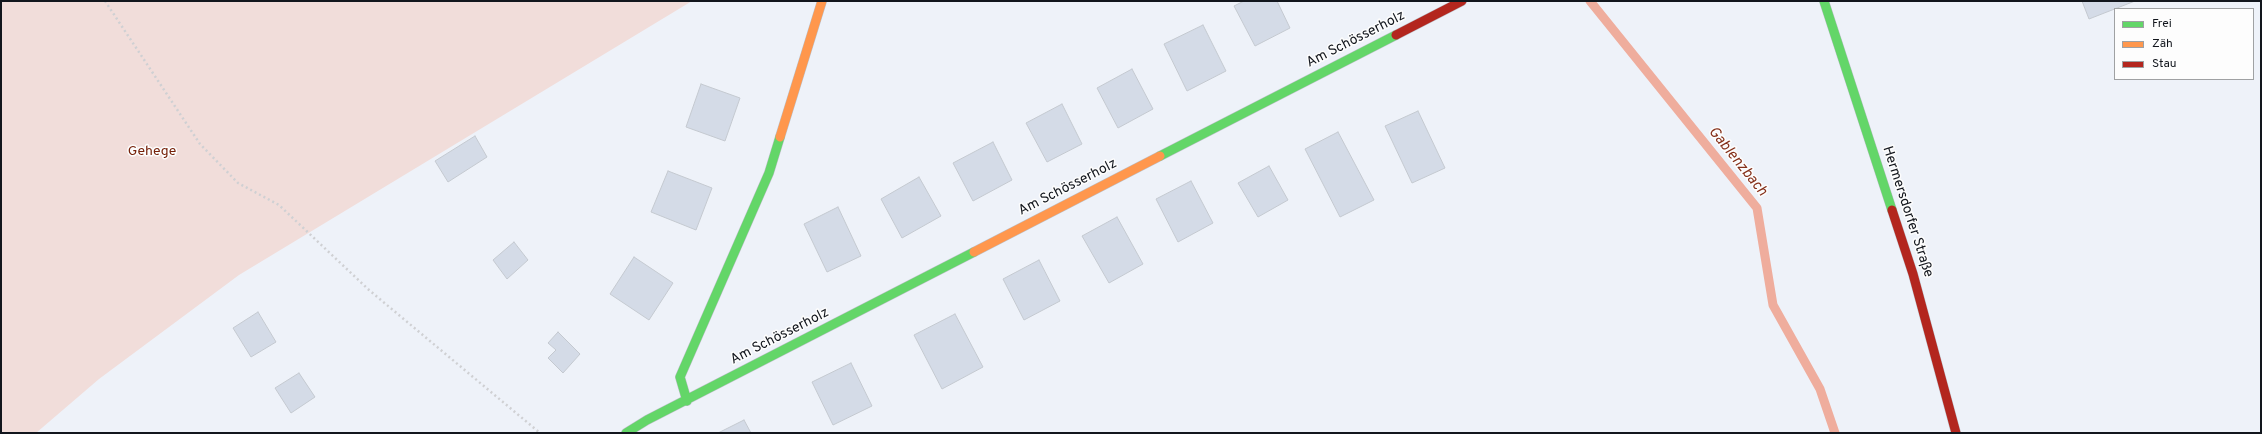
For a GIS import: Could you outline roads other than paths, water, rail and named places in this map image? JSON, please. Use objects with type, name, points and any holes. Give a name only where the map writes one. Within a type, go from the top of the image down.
[{"type":"street","points":[[687,401],[680,377],[769,173],[822,1]]},
{"type":"street","name":"Am Schösserholz","points":[[626,433],[1462,1]]},
{"type":"street","name":"Hermersdorfer Straße","points":[[1824,1],[1913,274],[1956,433]]},
{"type":"waterway","name":"Gablenzbach","points":[[1590,1],[1757,208],[1773,305],[1820,389],[1835,433]]},
{"type":"park label","name":"Gehege","points":[[152,152]]}]
